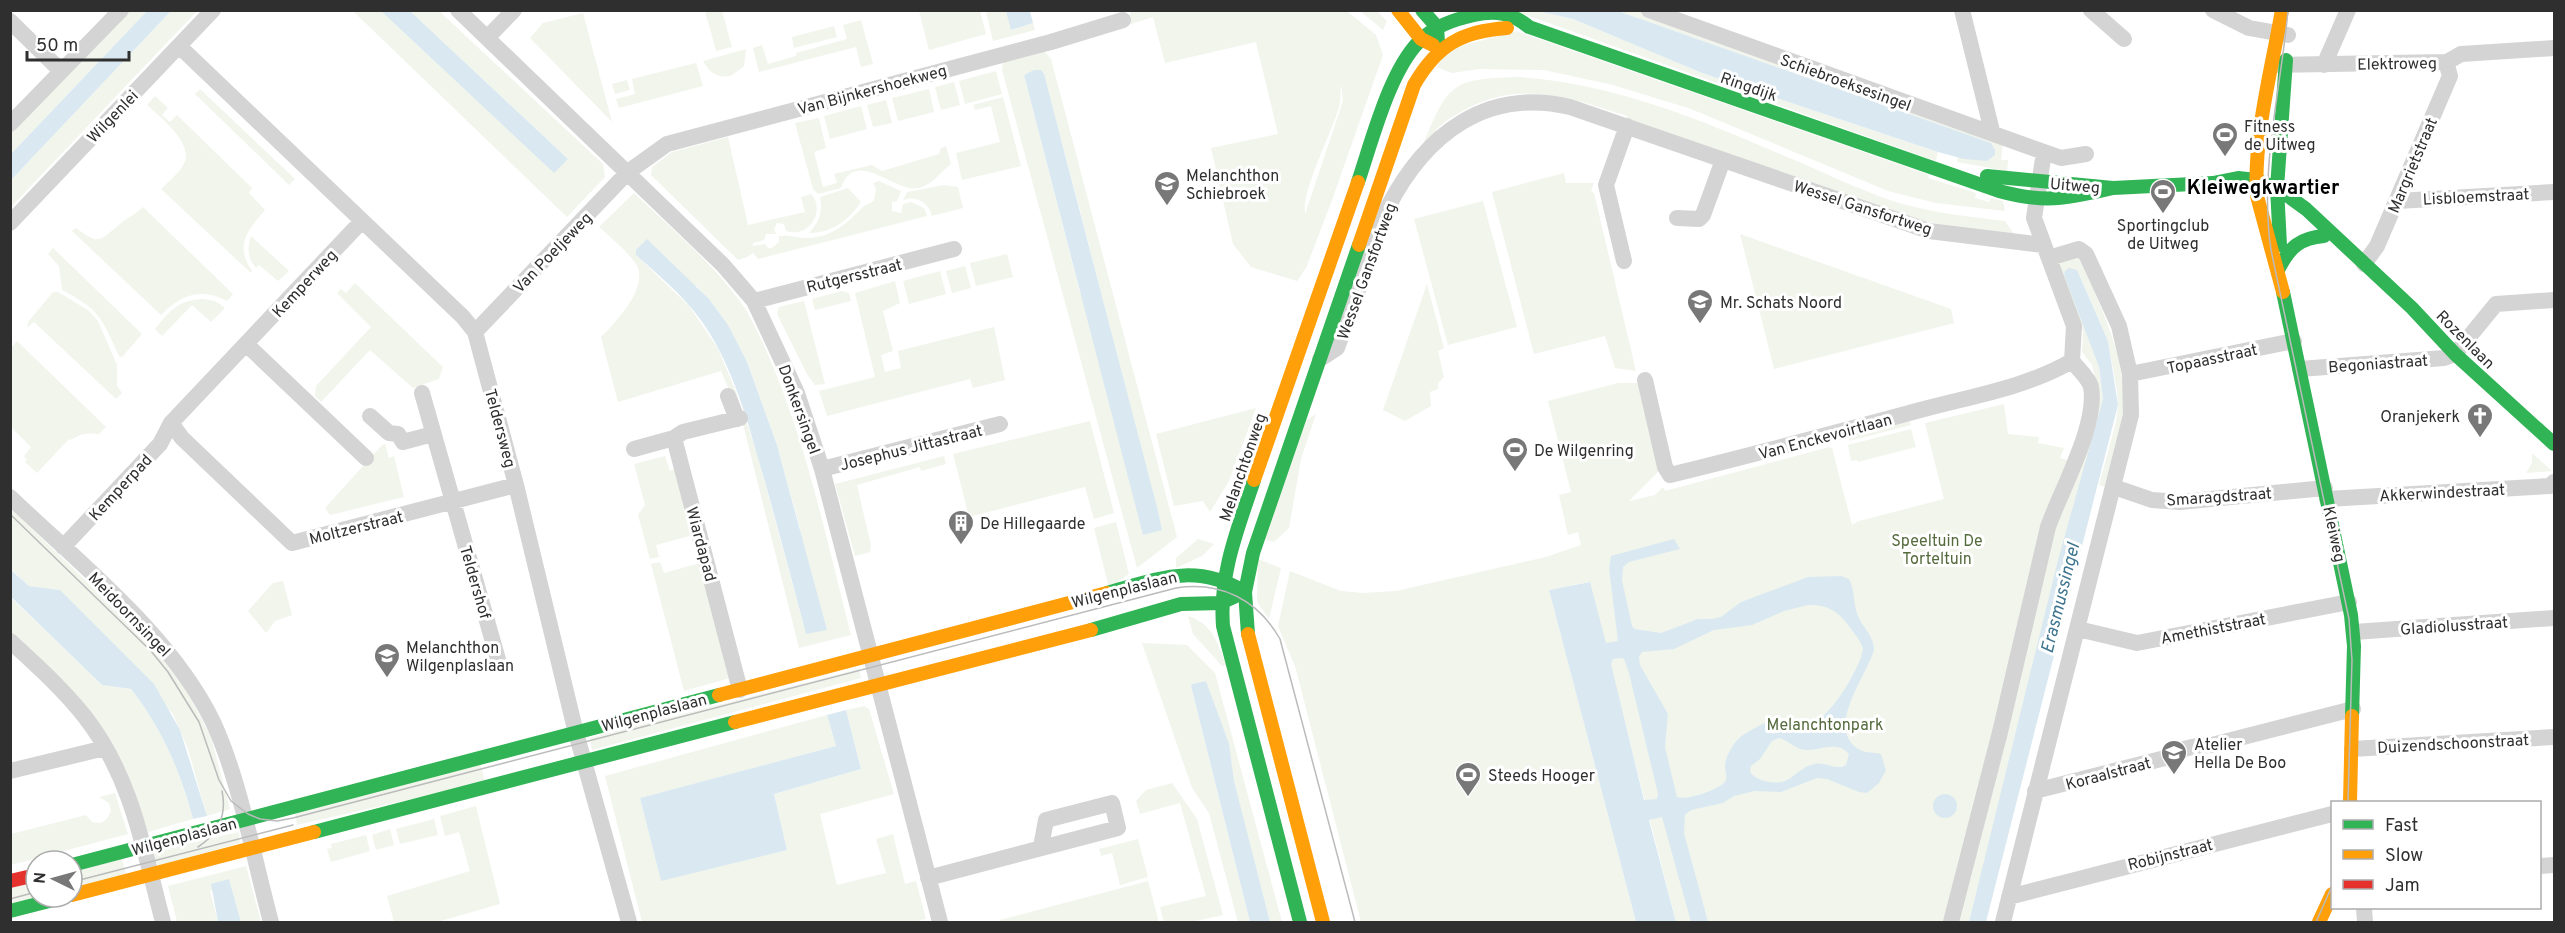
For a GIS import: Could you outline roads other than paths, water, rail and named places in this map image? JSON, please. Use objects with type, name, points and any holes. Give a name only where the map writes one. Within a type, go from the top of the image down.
[{"type":"street","points":[[10,124],[60,70],[79,55],[121,10]]},
{"type":"street","name":"Wilgenlei","points":[[10,223],[213,10]]},
{"type":"street","name":"Donkersingel","points":[[458,10],[723,265],[754,301],[797,393],[822,469],[868,655],[940,922]]},
{"type":"street","points":[[487,38],[514,10]]},
{"type":"street","points":[[1398,10],[1421,39],[1439,49]]},
{"type":"street","points":[[1323,922],[1247,631],[1245,592],[1253,553],[1414,85],[1424,66],[1439,49],[1437,27],[1422,10]]},
{"type":"street","name":"Schiebroeksesingel","points":[[1649,10],[1974,127],[1992,131],[2044,152]]},
{"type":"street","points":[[1962,10],[1992,131]]},
{"type":"street","points":[[2091,10],[2124,39]]},
{"type":"street","points":[[2213,10],[2249,28],[2284,34]]},
{"type":"street","name":"Kleiweg","points":[[2282,10],[2284,34]]},
{"type":"street","name":"Kleiweg","points":[[2278,269],[2280,65],[2284,34],[2291,10]]},
{"type":"street","points":[[2324,64],[2348,10]]},
{"type":"street","name":"Ringdijk","points":[[1421,39],[1437,27],[1459,19],[1488,13],[1514,16],[1529,27],[1959,175],[2038,190]]},
{"type":"street","name":"Van Bijnkershoekweg","points":[[628,172],[667,144],[1051,42],[1123,20]]},
{"type":"street","points":[[10,21],[60,70]]},
{"type":"street","name":"Ringdijk","points":[[1439,49],[1485,28],[1529,27]]},
{"type":"street","name":"Melanchtonweg","points":[[1300,922],[1223,626],[1221,603],[1224,579],[1232,545],[1392,84],[1421,39]]},
{"type":"street","name":"Teldersweg","points":[[179,46],[463,316],[475,332],[516,485],[576,733],[629,922]]},
{"type":"street","name":"Elektroweg","points":[[2280,65],[2446,62],[2461,54],[2554,48]]},
{"type":"street","name":"Margrietstraat","points":[[2359,260],[2377,246],[2397,201],[2450,76],[2446,62]]},
{"type":"street","name":"Kleiweg","points":[[2280,65],[2259,146],[2256,180],[2247,194],[2278,269],[2349,602],[2354,632],[2350,801]]},
{"type":"street","name":"Wessel Gansfortweg","points":[[1320,359],[1337,348],[1388,207],[1396,191],[1419,159],[1453,128],[1488,109],[1522,101],[1570,107],[1929,231],[2046,252]]},
{"type":"street","points":[[1624,261],[1606,185],[1627,126]]},
{"type":"street","name":"Uitweg","points":[[2086,154],[2061,158],[2044,152],[2038,190],[2213,183],[2238,178],[2256,180],[2277,188]]},
{"type":"street","points":[[1677,218],[1699,219],[1723,160]]},
{"type":"street","name":"Van Poeljeweg","points":[[475,332],[628,172]]},
{"type":"street","name":"Uitweg","points":[[2213,183],[2277,206]]},
{"type":"street","name":"Rozenlaan","points":[[2277,188],[2306,209],[2412,308],[2455,354],[2554,444]]},
{"type":"street","points":[[1951,922],[1993,762],[2048,527],[2079,453],[2091,404],[2091,384],[2072,361],[2074,326],[2034,218],[2038,190]]},
{"type":"street","name":"Lisbloemstraat","points":[[2397,201],[2554,192]]},
{"type":"street","name":"Rozenlaan","points":[[2277,206],[2359,260]]},
{"type":"street","name":"Kemperweg","points":[[171,423],[362,221]]},
{"type":"street","points":[[2278,269],[2288,249],[2294,243],[2313,236],[2324,236]]},
{"type":"street","name":"Rutgersstraat","points":[[754,301],[954,249]]},
{"type":"street","points":[[2003,922],[2131,415],[2130,374],[2119,326],[2086,254],[2079,249],[2046,252]]},
{"type":"street","points":[[2455,354],[2496,304],[2554,300]]},
{"type":"street","name":"Topaasstraat","points":[[2130,374],[2294,341]]},
{"type":"street","points":[[246,344],[366,459]]},
{"type":"street","name":"Begoniastraat","points":[[2300,369],[2433,359],[2455,354]]},
{"type":"street","name":"Van Enckevoirtlaan","points":[[1645,380],[1665,467],[1670,475],[1809,441],[1981,394],[2050,374],[2072,361]]},
{"type":"street","name":"Teldershof","points":[[422,393],[499,663]]},
{"type":"street","points":[[634,449],[674,438],[683,432],[739,418],[728,396]]},
{"type":"street","points":[[370,416],[389,434],[398,434],[403,442],[433,434]]},
{"type":"street","name":"Moltzerstraat","points":[[171,423],[182,438],[292,543],[516,485]]},
{"type":"street","name":"Kemperpad","points":[[63,547],[160,444],[171,423]]},
{"type":"street","name":"Josephus Jittastraat","points":[[822,469],[1000,424]]},
{"type":"street","name":"Wiardapad","points":[[674,438],[740,690]]},
{"type":"street","name":"Akkerwindestraat","points":[[2326,494],[2550,486],[2554,482]]},
{"type":"street","name":"Smaragdstraat","points":[[2114,487],[2152,500],[2180,502],[2326,494]]},
{"type":"street","name":"Meidoornsingel","points":[[10,497],[147,628],[186,674],[213,723],[226,755],[271,922]]},
{"type":"street","name":"Wilgenplaslaan","points":[[84,862],[1173,575],[1197,573],[1224,579],[1245,592]]},
{"type":"street","name":"Wilgenplaslaan","points":[[84,892],[1105,627],[1181,604],[1221,603],[1245,592]]},
{"type":"street","name":"Amethiststraat","points":[[2078,629],[2137,643],[2349,602]]},
{"type":"street","name":"Gladiolusstraat","points":[[2354,632],[2554,618]]},
{"type":"street","points":[[13,649],[85,717],[105,748],[132,805],[163,922]]},
{"type":"street","name":"Koraalstraat","points":[[2036,791],[2165,758],[2174,752],[2199,745],[2212,746],[2353,709]]},
{"type":"street","name":"Duizendschoonstraat","points":[[2352,749],[2554,737]]},
{"type":"street","points":[[10,771],[105,748]]},
{"type":"street","name":"Robijnstraat","points":[[2009,897],[2331,814]]},
{"type":"street","points":[[928,878],[1041,848]]},
{"type":"street","points":[[2319,922],[2331,896]]},
{"type":"water","points":[[147,11],[171,11],[11,180],[11,154]]},
{"type":"water","points":[[381,11],[410,11],[568,159],[554,173]]},
{"type":"water","points":[[1006,11],[1030,11],[1033,23],[1011,30]]},
{"type":"water","points":[[1538,11],[1618,11],[1991,143],[1995,155],[1987,161],[1964,159],[1938,152],[1702,73],[1573,19]]},
{"type":"water","points":[[1034,70],[1041,70],[1044,74],[1158,511],[1162,530],[1143,535],[1024,75]]},
{"type":"water","points":[[647,239],[709,299],[728,325],[747,362],[777,445],[827,630],[806,634],[751,435],[730,374],[712,336],[693,310],[636,255],[636,250]]},
{"type":"water","name":"Erasmussingel","points":[[2069,268],[2077,270],[2108,341],[2118,405],[1986,922],[1969,922],[2058,560],[2103,399],[2099,367],[2064,275]]},
{"type":"water","points":[[1674,539],[1680,549],[1629,562],[1623,567],[1622,580],[1632,626],[1635,629],[1661,633],[1698,619],[1721,617],[1741,602],[1808,577],[1841,576],[1849,579],[1851,583],[1858,616],[1874,645],[1870,662],[1850,703],[1846,718],[1846,731],[1851,742],[1862,751],[1881,754],[1886,770],[1879,783],[1867,793],[1827,779],[1817,778],[1781,792],[1755,791],[1734,796],[1723,803],[1691,810],[1685,815],[1684,833],[1708,922],[1691,922],[1662,817],[1649,820],[1676,922],[1636,922],[1549,590],[1590,582],[1606,643],[1618,641],[1609,568],[1611,556]],"holes":[[[1808,605],[1822,606],[1838,614],[1862,646],[1861,657],[1845,689],[1830,709],[1816,720],[1808,722],[1789,719],[1774,720],[1740,737],[1725,762],[1726,780],[1723,783],[1696,796],[1677,797],[1665,747],[1668,714],[1640,665],[1639,657],[1642,652],[1674,649],[1714,630],[1752,625],[1784,611]],[[1613,659],[1624,659],[1629,673],[1658,794],[1657,799],[1644,800],[1611,664]],[[1779,738],[1806,750],[1834,747],[1849,754],[1846,765],[1842,767],[1814,764],[1785,781],[1771,782],[1761,780],[1750,772],[1751,766],[1760,759],[1772,741]]]},
{"type":"water","points":[[10,569],[29,586],[60,590],[154,684],[180,730],[207,816],[193,819],[182,784],[161,734],[131,689],[102,685],[11,597]]},
{"type":"water","points":[[1206,681],[1229,744],[1234,781],[1270,922],[1250,922],[1191,686]]},
{"type":"water","points":[[846,710],[861,769],[774,794],[787,850],[661,881],[640,798],[836,746],[827,715]]},
{"type":"water","points":[[1945,794],[1954,797],[1957,806],[1954,815],[1945,818],[1936,815],[1933,806],[1936,797]]},
{"type":"water","points":[[229,879],[241,922],[218,922],[211,884]]},
{"type":"tram line","points":[[2288,10],[2269,160],[2268,220],[2271,250],[2349,619],[2352,660],[2348,801]]},
{"type":"tram line","points":[[10,514],[151,651],[168,672],[199,722],[219,780],[231,801],[248,814],[260,819],[277,821],[1176,588],[1208,588],[1223,591],[1237,596],[1261,614],[1280,639],[1355,922]]},
{"type":"tram line","points":[[198,847],[216,830],[222,816],[222,791]]},
{"type":"tram line","points":[[84,879],[293,825]]},
{"type":"tram line","points":[[2316,922],[2331,888]]},
{"type":"tram line","points":[[10,899],[24,895]]},
{"type":"place","name":"Fitness de Uitweg","points":[[2225,158]]},
{"type":"place","name":"Melanchthon Schiebroek","points":[[1167,207]]},
{"type":"place","name":"Sportingclub de Uitweg","points":[[2163,215]]},
{"type":"place","name":"Mr. Schats Noord","points":[[1700,325]]},
{"type":"place","name":"Oranjekerk","points":[[2480,439]]},
{"type":"place","name":"De Wilgenring","points":[[1515,473]]},
{"type":"place","name":"De Hillegaarde","points":[[961,546]]},
{"type":"place","name":"Melanchthon Wilgenplaslaan","points":[[387,679]]},
{"type":"place","name":"Atelier Hella De Boo","points":[[2174,776]]},
{"type":"place","name":"Steeds Hooger","points":[[1468,798]]},
{"type":"district","name":"Kleiwegkwartier","points":[[2263,187]]},
{"type":"park label","name":"Speeltuin De Torteltuin","points":[[1937,549]]},
{"type":"park label","name":"Melanchtonpark","points":[[1825,724]]}]
